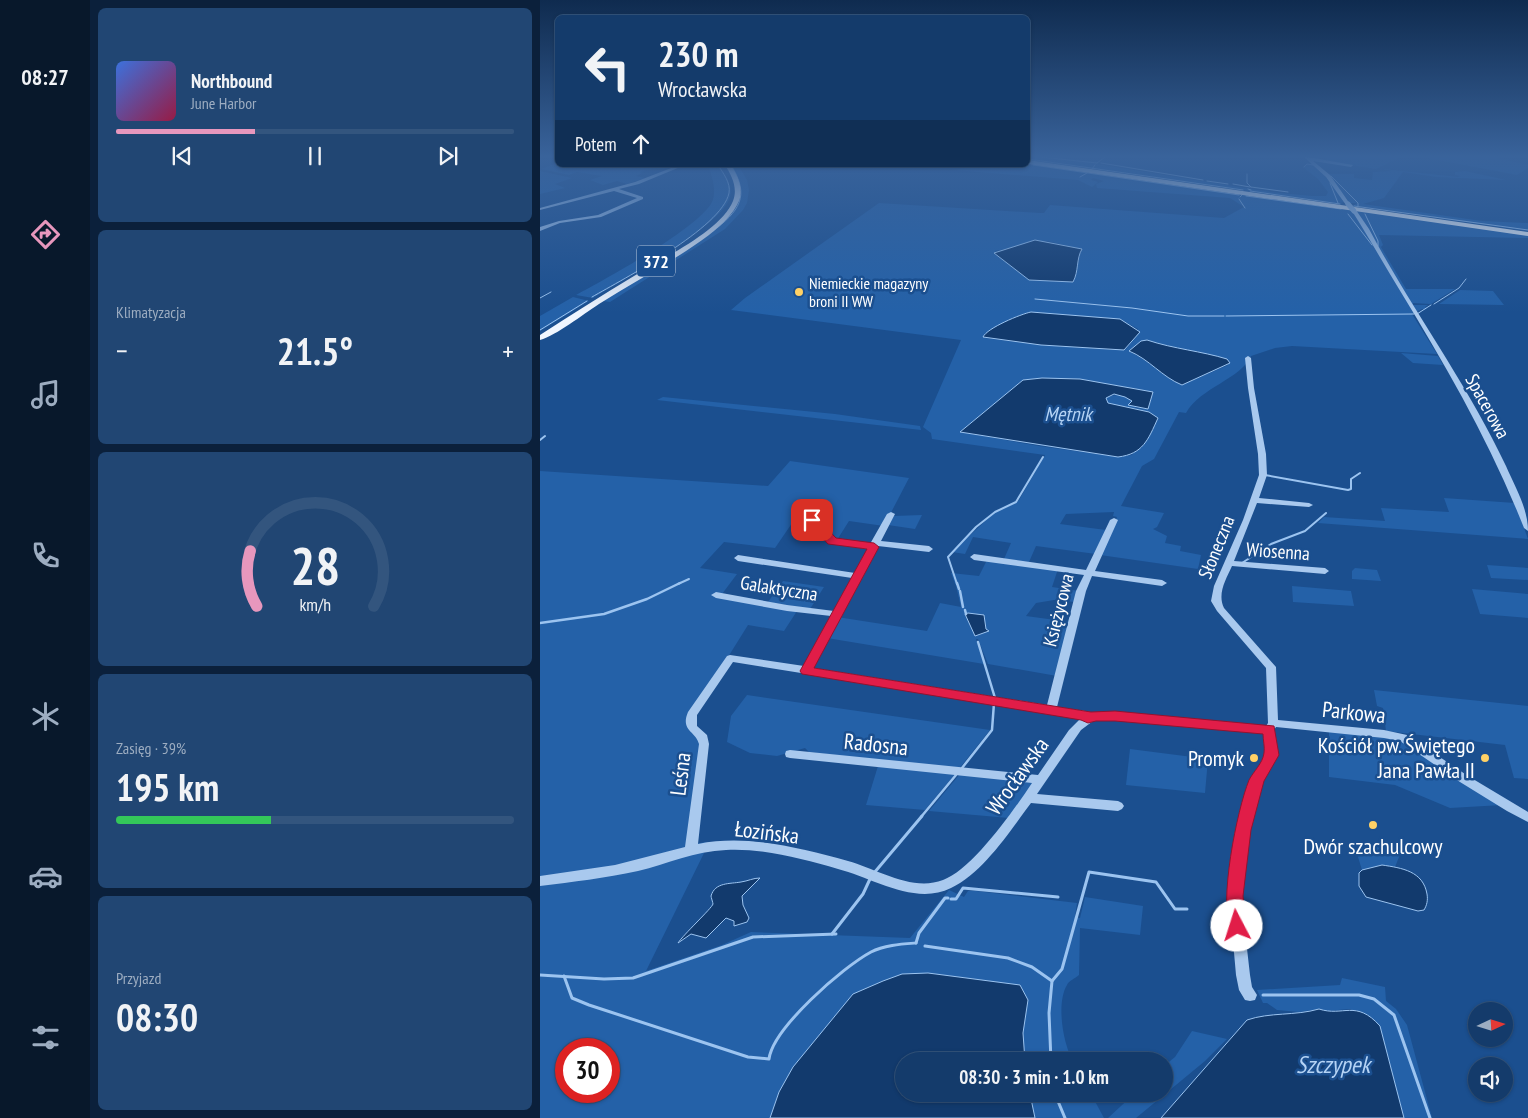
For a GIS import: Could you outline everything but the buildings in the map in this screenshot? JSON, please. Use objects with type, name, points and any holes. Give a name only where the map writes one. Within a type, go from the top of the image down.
[{"type":"highway","points":[[1360,209],[1528,233]]},
{"type":"main road","name":"372","points":[[540,333],[690,239],[713,223],[725,209]]},
{"type":"main road","name":"372","points":[[540,338],[694,241],[722,220],[731,209]]},
{"type":"street","points":[[540,229],[559,222],[599,216],[615,209]]},
{"type":"street","name":"Spacerowa","points":[[1352,209],[1366,229],[1442,356],[1505,472],[1528,528]]},
{"type":"street","name":"Słoneczna","points":[[1248,358],[1262,454],[1263,475],[1219,586],[1217,605],[1271,667],[1271,755],[1257,780],[1243,830],[1235,896],[1243,975],[1246,990],[1250,995]]},
{"type":"street","points":[[1254,500],[1309,505]]},
{"type":"street","points":[[891,514],[806,671],[1085,715],[1088,718],[1115,716],[1271,726]]},
{"type":"street","points":[[798,520],[812,520],[832,541],[929,549]]},
{"type":"street","points":[[1114,520],[1089,572],[1162,583]]},
{"type":"street","name":"Księżycowa","points":[[974,557],[1089,572],[1074,613],[1051,710]]},
{"type":"street","points":[[738,558],[858,576]]},
{"type":"street","name":"Wiosenna","points":[[1228,563],[1324,570]]},
{"type":"street","name":"Galaktyczna","points":[[716,595],[787,608],[836,614]]},
{"type":"street","name":"Leśna","points":[[690,852],[704,744],[703,738],[693,730],[690,723],[692,715],[730,658],[806,671]]},
{"type":"street","name":"Wrocławska","points":[[956,881],[969,871],[1028,798],[1074,732],[1088,718]]},
{"type":"street","name":"Parkowa","points":[[1271,726],[1384,734],[1403,738],[1464,779],[1511,808],[1528,816]]},
{"type":"street","name":"Radosna","points":[[790,754],[1041,780]]},
{"type":"street","points":[[1028,798],[1118,806]]},
{"type":"street","name":"Łozińska","points":[[540,882],[626,868],[690,852],[739,845],[851,867],[895,883],[920,888],[934,888],[956,881]]},
{"type":"shaded area","points":[[707,209],[723,209],[691,237],[593,298],[576,295],[650,253]]},
{"type":"shaded area","points":[[734,209],[743,209],[725,229],[610,302],[603,301],[726,219]]},
{"type":"shaded area","points":[[870,209],[978,209],[1044,213],[1047,209],[1106,209],[1224,218],[1240,209],[1349,209],[1528,235],[1528,238],[1379,235],[1383,245],[1381,247],[1406,289],[1455,289],[1431,304],[1413,303],[1413,305],[1428,305],[1425,307],[1427,308],[1425,310],[1422,309],[1412,314],[1437,354],[1292,346],[1275,348],[1251,356],[1239,371],[1201,396],[1186,413],[1179,412],[1154,459],[1142,466],[1121,506],[1164,513],[1157,527],[1153,529],[1167,536],[1165,543],[1181,546],[1180,551],[1201,555],[1198,569],[1100,555],[1117,517],[1113,516],[1114,512],[1066,514],[1060,524],[1106,530],[1096,554],[1036,546],[1029,562],[1004,559],[1011,543],[973,537],[965,554],[952,552],[995,512],[1019,500],[1045,455],[932,439],[931,433],[923,427],[961,340],[731,310],[745,298]],"holes":[[[1047,241],[1081,249],[1077,269],[1044,280],[1029,280],[995,251]],[[1031,312],[1120,319],[1138,329],[1136,337],[1126,349],[1116,350],[1041,345],[985,338],[999,325],[1012,318]],[[1145,340],[1227,359],[1228,365],[1182,385],[1168,378],[1143,359],[1130,352]],[[1042,378],[1080,379],[1153,392],[1148,409],[1136,408],[1129,399],[1123,396],[1116,395],[1106,398],[1108,403],[1149,412],[1158,418],[1132,455],[1118,457],[960,432],[1023,380]]]},
{"type":"shaded area","points":[[1375,209],[1399,209],[1482,221],[1528,223],[1528,231]]},
{"type":"shaded area","points":[[1460,290],[1493,291],[1504,305],[1439,304]]},
{"type":"shaded area","points":[[573,297],[589,301],[540,331],[540,316]]},
{"type":"shaded area","points":[[1401,353],[1438,356],[1443,365],[1413,363]]},
{"type":"shaded area","points":[[663,397],[835,414],[920,426],[921,430],[657,400]]},
{"type":"shaded area","points":[[790,461],[909,478],[884,526],[849,521],[837,540],[834,540],[810,515],[799,513],[775,548],[724,542],[700,568],[737,574],[722,594],[797,611],[784,631],[748,625],[688,721],[689,729],[702,745],[688,845],[706,842],[705,851],[646,971],[722,945],[751,932],[910,938],[949,890],[964,897],[968,891],[976,891],[1077,903],[1075,917],[1080,918],[1085,897],[1143,906],[1140,935],[1080,928],[1079,975],[1068,983],[1064,993],[1061,1012],[1068,1052],[1024,1052],[1023,1033],[1028,1000],[957,978],[922,974],[903,976],[883,981],[779,1092],[770,1118],[540,1118],[540,471],[768,486]]},
{"type":"shaded area","points":[[1444,498],[1515,503],[1528,539],[1318,523],[1324,517],[1385,521],[1381,508],[1449,512]]},
{"type":"shaded area","points":[[922,515],[915,529],[888,525],[894,516]]},
{"type":"shaded area","points":[[987,560],[1058,569],[1052,587],[1079,591],[1075,602],[1054,600],[1036,603],[1026,616],[1070,622],[1057,676],[988,664],[978,639],[976,639],[984,664],[827,638],[837,617],[927,631],[940,603],[961,607],[951,573],[979,576]]},
{"type":"shaded area","points":[[1487,565],[1528,568],[1528,580],[1491,578]]},
{"type":"shaded area","points":[[1355,568],[1377,570],[1381,581],[1352,579],[1352,571]]},
{"type":"shaded area","points":[[783,581],[824,587],[810,609],[768,602]]},
{"type":"shaded area","points":[[1292,586],[1351,591],[1354,606],[1293,602]]},
{"type":"shaded area","points":[[1472,589],[1528,594],[1528,618],[1480,614]]},
{"type":"shaded area","points":[[1374,690],[1528,706],[1528,779],[1514,778],[1505,745],[1386,731],[1383,708],[1377,706]]},
{"type":"shaded area","points":[[747,695],[990,730],[958,770],[809,752],[805,748],[777,756],[750,753],[727,742],[731,716]]},
{"type":"shaded area","points":[[1329,732],[1372,734],[1404,742],[1502,805],[1450,808],[1395,785],[1329,777]]},
{"type":"shaded area","points":[[1130,749],[1208,759],[1205,793],[1126,785]]},
{"type":"shaded area","points":[[878,766],[956,773],[925,810],[866,805]]},
{"type":"shaded area","points":[[960,774],[1036,781],[1009,818],[929,811]]},
{"type":"shaded area","points":[[1363,844],[1401,852],[1395,867],[1382,865],[1362,870],[1358,857]]},
{"type":"shaded area","points":[[1342,978],[1385,987],[1386,1001],[1396,1009],[1407,1025],[1432,1118],[1404,1118],[1380,1026],[1350,1009],[1326,1011],[1319,1009],[1299,1012],[1277,1010],[1267,1003],[1263,1003],[1257,990],[1340,985]]},
{"type":"shaded area","points":[[1192,1031],[1227,1039],[1205,1061],[1173,1087],[1173,1059]]},
{"type":"shaded area","points":[[1032,1102],[1095,1102],[1104,1118],[1035,1118]]},
{"type":"shaded area","points":[[1125,1102],[1155,1102],[1136,1118],[1108,1118]]},
{"type":"water","points":[[1035,240],[1082,249],[1073,282],[1029,280],[994,253]]},
{"type":"water","points":[[1031,312],[1120,319],[1140,332],[1124,350],[1041,345],[983,337],[986,333],[1012,318]]},
{"type":"water","points":[[1147,340],[1217,356],[1227,359],[1230,363],[1182,385],[1129,351],[1141,341]]},
{"type":"water","name":"Mętnik","points":[[1042,378],[1080,379],[1153,392],[1148,409],[1128,405],[1132,401],[1114,394],[1106,398],[1108,403],[1149,412],[1158,418],[1144,445],[1133,453],[1118,457],[960,432],[1023,380]]},
{"type":"water","points":[[965,614],[984,615],[986,629],[989,631],[975,636]]},
{"type":"water","points":[[1382,865],[1404,869],[1421,880],[1425,886],[1427,896],[1424,910],[1418,911],[1366,897],[1359,886],[1359,873],[1362,870]]},
{"type":"water","points":[[760,878],[742,896],[743,905],[749,918],[747,922],[734,926],[734,921],[726,918],[706,938],[691,934],[678,943],[713,904],[711,896],[716,888]]},
{"type":"water","points":[[928,973],[1020,985],[1028,1000],[1023,1033],[1024,1052],[895,1052],[895,1102],[1032,1102],[1035,1118],[770,1118],[779,1092],[793,1067],[853,994],[902,974]]},
{"type":"water","name":"Szczypek","points":[[1319,1009],[1328,1011],[1349,1010],[1364,1013],[1380,1026],[1404,1118],[1161,1118],[1247,1020]]},
{"type":"waterway","points":[[592,297],[691,237],[720,209]]},
{"type":"waterway","points":[[712,232],[735,209]]},
{"type":"waterway","points":[[1377,209],[1528,230]]},
{"type":"waterway","points":[[1348,214],[1372,245]]},
{"type":"waterway","points":[[1365,214],[1378,241],[1378,246]]},
{"type":"waterway","points":[[1434,304],[1459,288],[1466,279]]},
{"type":"waterway","points":[[540,298],[551,292]]},
{"type":"waterway","points":[[1035,299],[1132,308],[1188,316],[1224,316]]},
{"type":"waterway","points":[[540,330],[587,301]]},
{"type":"waterway","points":[[1417,314],[1431,305]]},
{"type":"waterway","points":[[1226,316],[1414,314]]},
{"type":"waterway","points":[[540,440],[545,436]]},
{"type":"waterway","points":[[957,584],[948,557],[976,527],[995,512],[1016,502],[1043,457]]},
{"type":"waterway","points":[[1265,475],[1348,490],[1351,489],[1351,479],[1360,473]]},
{"type":"waterway","points":[[1242,563],[1271,544],[1305,531],[1326,513]]},
{"type":"waterway","points":[[678,584],[689,579]]},
{"type":"waterway","points":[[540,623],[604,614],[647,599],[680,583]]},
{"type":"waterway","points":[[957,583],[959,589]]},
{"type":"waterway","points":[[960,591],[963,607]]},
{"type":"waterway","points":[[965,610],[966,614]]},
{"type":"waterway","points":[[978,642],[995,698]]},
{"type":"waterway","points":[[962,768],[992,730],[994,703]]},
{"type":"waterway","points":[[921,817],[956,775]]},
{"type":"waterway","points":[[874,873],[922,816]]},
{"type":"waterway","points":[[1052,981],[1062,969],[1089,872],[1156,882],[1175,909],[1187,909]]},
{"type":"waterway","points":[[832,934],[863,894],[870,879]]},
{"type":"waterway","points":[[951,899],[956,899],[963,888],[1058,897]]},
{"type":"waterway","points":[[564,977],[572,998],[589,1005],[748,1057],[769,1059],[773,1046],[783,1031],[827,984],[871,952],[893,945],[916,943],[919,933],[945,898],[948,898]]},
{"type":"waterway","points":[[564,977],[604,979],[633,978],[753,937],[836,934]]},
{"type":"waterway","points":[[925,946],[1008,958],[1032,967],[1052,981]]},
{"type":"waterway","points":[[540,975],[564,977]]},
{"type":"waterway","points":[[1051,1052],[1049,1013],[1052,981]]},
{"type":"waterway","points":[[1263,995],[1359,995],[1374,999],[1394,1015],[1430,1118]]},
{"type":"waterway","points":[[1058,1102],[1065,1118]]},
{"type":"place","name":"Niemieckie magazyny broni II WW","points":[[799,292]]},
{"type":"place","name":"Promyk","points":[[1254,758]]},
{"type":"place","name":"Kościół pw. Świętego Jana Pawła II","points":[[1485,758]]},
{"type":"place","name":"Dwór szachulcowy","points":[[1373,825]]},
{"type":"route","points":[[812,520],[832,541],[874,547],[806,671],[1085,715],[1088,718],[1115,716],[1269,730],[1271,755],[1257,780],[1243,830],[1236,879],[1235,910],[1237,926]]}]
